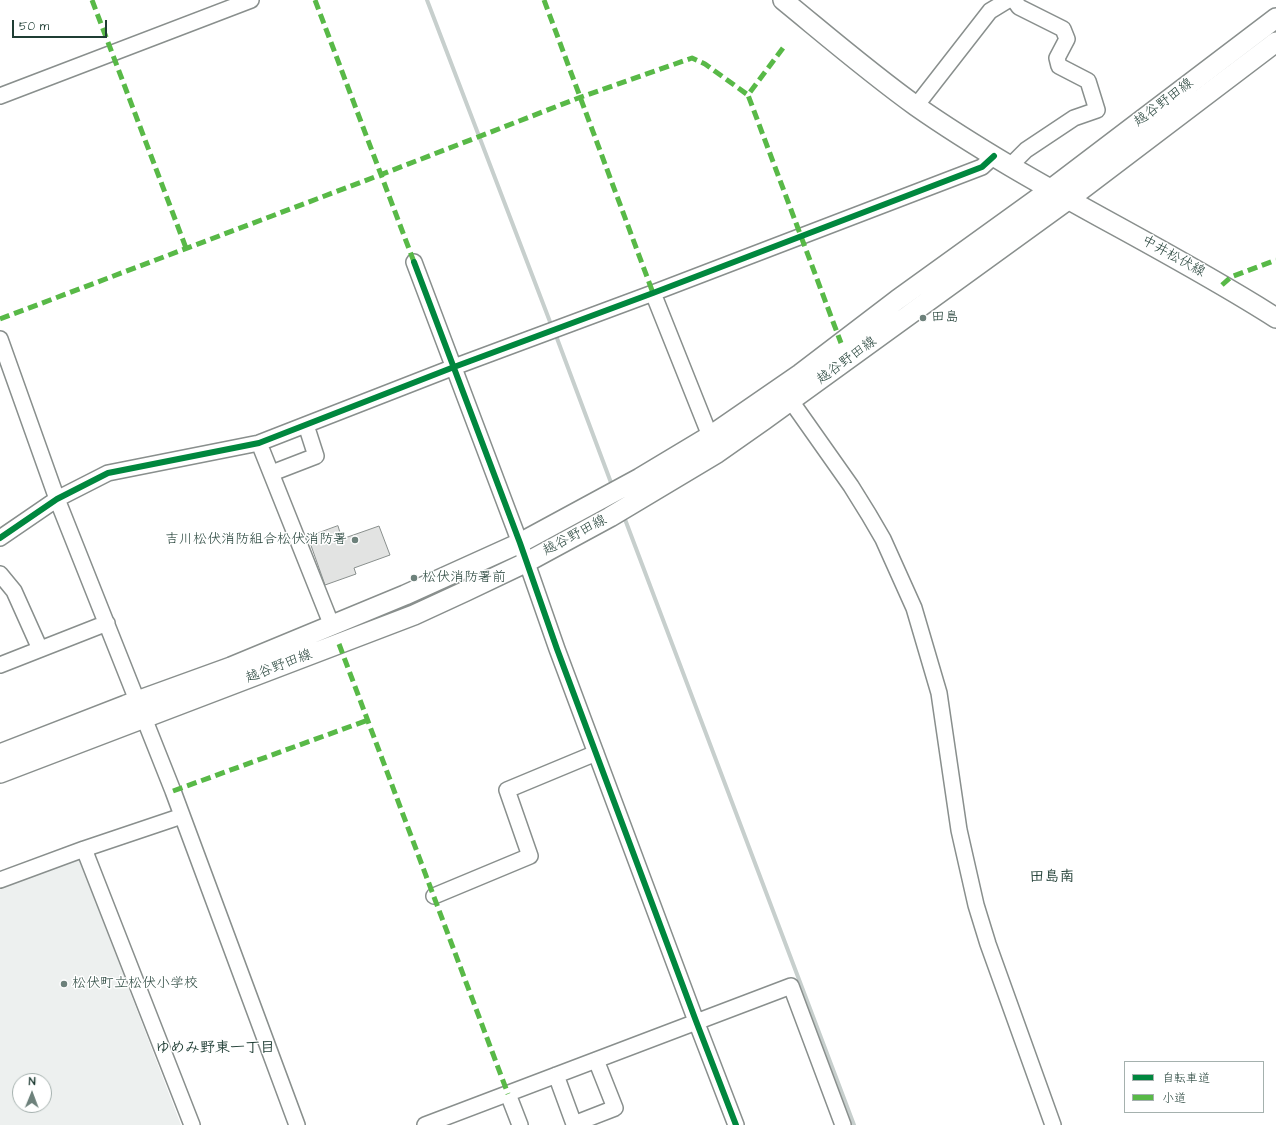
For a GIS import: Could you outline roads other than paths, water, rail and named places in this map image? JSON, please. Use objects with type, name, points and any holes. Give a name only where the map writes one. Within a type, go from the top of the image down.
[{"type":"main road","points":[[787,1],[864,66],[916,106],[1010,166],[1069,199]]},
{"type":"main road","name":"越谷野田線","points":[[0,773],[141,710],[231,667],[458,572],[520,543],[606,498],[710,436],[800,374],[897,300],[1051,189],[1276,18]]},
{"type":"main road","name":"越谷野田線","points":[[0,754],[141,710],[414,615],[527,562],[610,517],[717,453],[791,401],[1069,199],[1276,42]]},
{"type":"main road","name":"中井松伏線","points":[[1069,199],[1222,285],[1276,318]]},
{"type":"street","points":[[0,96],[250,0]]},
{"type":"street","points":[[916,106],[990,11],[1008,0]]},
{"type":"street","points":[[1010,166],[1026,150],[1074,118],[1097,110],[1088,81],[1059,66],[1057,58],[1067,39],[1063,29],[1019,7],[1014,0]]},
{"type":"street","points":[[0,538],[57,499],[108,473],[259,443],[454,367],[653,293],[982,167],[994,156]]},
{"type":"street","points":[[414,262],[736,1125]]},
{"type":"street","points":[[653,293],[710,436]]},
{"type":"street","points":[[0,339],[57,499],[182,816],[297,1125]]},
{"type":"street","points":[[791,401],[851,486],[869,515],[883,539],[914,608],[939,693],[960,830],[976,905],[990,951],[1053,1125]]},
{"type":"street","points":[[272,473],[316,456],[306,425]]},
{"type":"street","points":[[259,443],[332,626]]},
{"type":"street","points":[[0,574],[14,591],[40,649]]},
{"type":"street","points":[[0,665],[107,623]]},
{"type":"street","points":[[434,896],[530,856],[507,790],[596,753]]},
{"type":"street","points":[[0,880],[84,849],[182,816]]},
{"type":"street","points":[[84,849],[192,1125]]},
{"type":"street","points":[[426,1125],[791,986],[844,1125]]},
{"type":"street","points":[[556,1075],[574,1124],[615,1108],[596,1060]]},
{"type":"street","points":[[508,1094],[520,1125]]},
{"type":"waterway","points":[[427,0],[552,327]]},
{"type":"waterway","points":[[555,333],[613,488]]},
{"type":"waterway","points":[[623,514],[854,1125]]},
{"type":"place","name":"田島","points":[[923,318]]},
{"type":"place","name":"吉川松伏消防組合松伏消防署","points":[[355,540]]},
{"type":"place","name":"松伏消防署前","points":[[414,578]]},
{"type":"place","name":"松伏町立松伏小学校","points":[[64,984]]},
{"type":"district","name":"田島南","points":[[1052,878]]},
{"type":"district","name":"ゆめみ野東一丁目","points":[[215,1049]]}]
